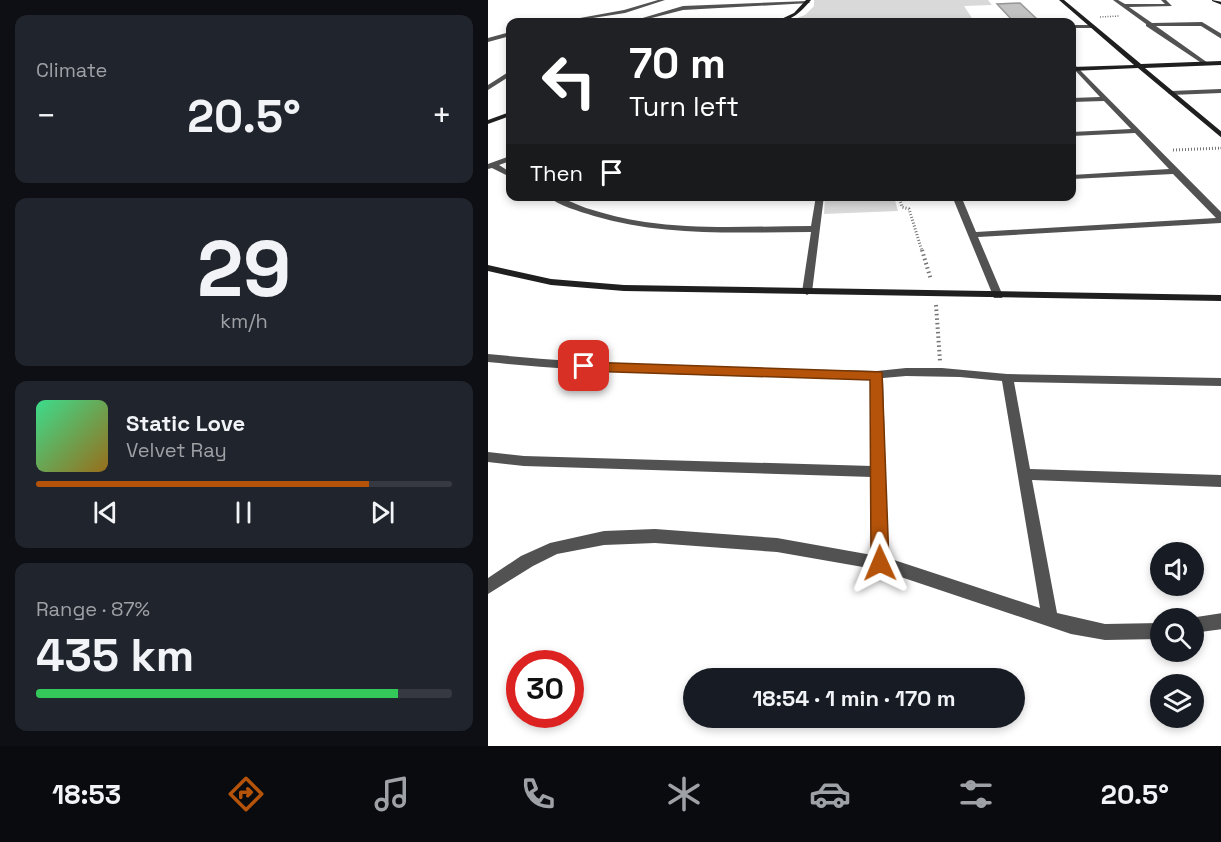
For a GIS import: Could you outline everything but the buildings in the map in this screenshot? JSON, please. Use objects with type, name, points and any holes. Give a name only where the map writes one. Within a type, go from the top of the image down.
[{"type":"street","points":[[581,18],[625,11],[663,0]]},
{"type":"street","points":[[1061,0],[1222,136]]},
{"type":"street","points":[[1115,0],[1205,63]]},
{"type":"street","points":[[1124,6],[1170,5],[1163,0]]},
{"type":"street","points":[[1214,0],[1222,4]]},
{"type":"street","points":[[648,18],[683,8],[808,1]]},
{"type":"street","points":[[786,18],[796,14],[808,1]]},
{"type":"street","points":[[607,13],[622,18]]},
{"type":"street","points":[[1148,25],[1202,24],[1222,37]]},
{"type":"street","points":[[1076,27],[1092,26]]},
{"type":"street","points":[[488,39],[506,35]]},
{"type":"street","points":[[1076,67],[1222,63]]},
{"type":"street","points":[[1076,70],[1222,219]]},
{"type":"street","points":[[488,88],[506,76]]},
{"type":"street","points":[[1171,93],[1222,91]]},
{"type":"street","points":[[1076,100],[1103,99]]},
{"type":"street","points":[[488,122],[506,115]]},
{"type":"street","points":[[1076,134],[1135,131]]},
{"type":"street","points":[[491,166],[506,160]]},
{"type":"street","points":[[491,166],[506,173]]},
{"type":"street","points":[[1076,177],[1175,171]]},
{"type":"street","points":[[563,201],[596,215],[679,227],[815,229]]},
{"type":"street","points":[[807,292],[819,201]]},
{"type":"street","points":[[958,201],[998,296]]},
{"type":"street","points":[[972,235],[1222,219]]},
{"type":"street","points":[[488,268],[551,282],[586,285],[807,292],[1221,299]]},
{"type":"street","points":[[488,358],[546,365],[1222,382]]},
{"type":"street","points":[[877,375],[880,563]]},
{"type":"street","points":[[1007,378],[1049,620]]},
{"type":"street","points":[[488,457],[524,461],[878,472]]},
{"type":"street","points":[[1023,474],[1222,481]]},
{"type":"street","points":[[488,588],[527,561],[555,548],[604,538],[655,536],[777,545],[880,563],[1049,620],[1105,633],[1150,631]]},
{"type":"street","points":[[1204,624],[1222,621]]},
{"type":"path","points":[[1157,151],[1220,148]]},
{"type":"shaded area","points":[[814,0],[988,0],[992,5],[964,6],[972,18],[797,18],[805,15],[814,6]]},
{"type":"shaded area","points":[[825,201],[895,201],[898,211],[824,214]]},
{"type":"route","points":[[584,366],[877,375],[880,563]]}]
